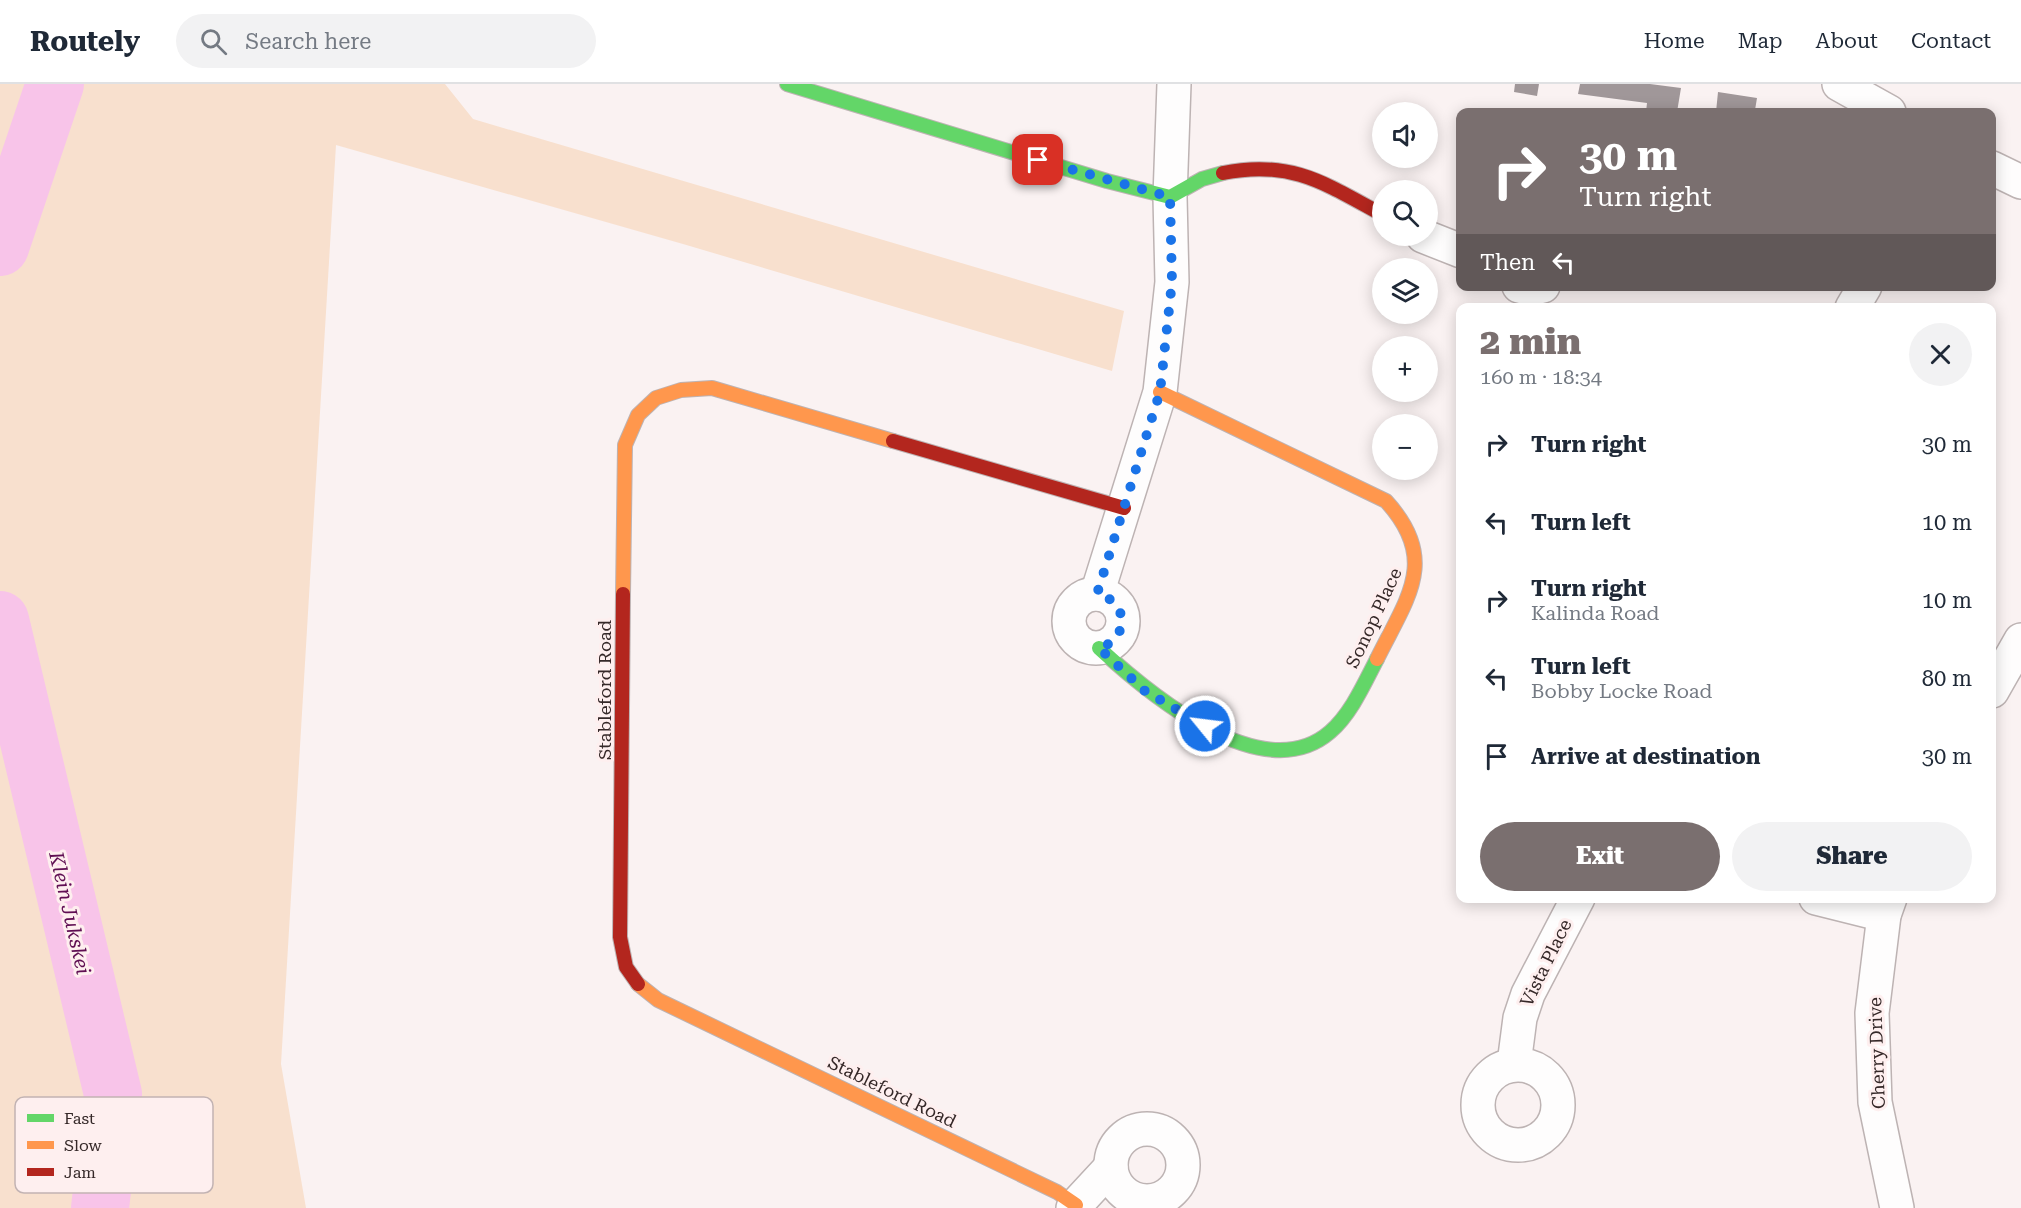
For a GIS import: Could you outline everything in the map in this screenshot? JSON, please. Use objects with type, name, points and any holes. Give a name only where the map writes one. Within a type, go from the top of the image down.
[{"type":"street","points":[[787,84],[1107,181],[1170,197],[1206,178],[1234,171],[1258,169],[1305,174],[1372,209]]},
{"type":"street","points":[[1099,648],[1115,640],[1120,633],[1122,616],[1113,601],[1097,594],[1160,392],[1172,282],[1170,197],[1174,84]]},
{"type":"street","points":[[1839,84],[1882,108]]},
{"type":"street","points":[[1996,170],[2021,182]]},
{"type":"street","points":[[1438,242],[1456,249]]},
{"type":"street","name":"Stableford Road","points":[[1075,1206],[1057,1191],[658,1000],[641,987],[626,970],[620,955],[625,445],[631,423],[644,407],[664,392],[683,388],[712,388],[1124,508]]},
{"type":"street","name":"Sonop Place","points":[[1099,648],[1145,691],[1223,736],[1270,749],[1281,750],[1308,746],[1328,734],[1353,704],[1416,573],[1417,556],[1411,535],[1402,518],[1386,501],[1160,392]]},
{"type":"street","points":[[1996,684],[2021,640]]},
{"type":"street","name":"Vista Place","points":[[1514,1064],[1520,1018],[1528,994],[1575,903]]},
{"type":"street","points":[[1855,903],[1887,907]]},
{"type":"street","name":"Cherry Drive","points":[[1887,907],[1872,1013],[1875,1102],[1897,1208]]},
{"type":"street","points":[[1075,1206],[1111,1167]]},
{"type":"shaded area","points":[[0,84],[445,84],[473,119],[1124,311],[1112,371],[683,244],[336,145],[281,1064],[306,1208],[0,1208]]},
{"type":"building","points":[[1515,84],[1539,84],[1537,96],[1514,92]]},
{"type":"building","points":[[1580,84],[1650,84],[1681,88],[1678,108],[1646,108],[1647,103],[1578,94]]},
{"type":"building","points":[[1718,92],[1757,98],[1755,108],[1716,108]]},
{"type":"waterway","name":"Klein Jukskei","points":[[0,247],[55,84]]},
{"type":"waterway","name":"Klein Jukskei","points":[[0,620],[113,1097]]},
{"type":"waterway","name":"Klein Jukskei","points":[[100,1208],[102,1193]]},
{"type":"traffic: fast","points":[[787,84],[1107,181],[1170,197],[1202,179],[1223,173]]},
{"type":"traffic: fast","points":[[1099,648],[1146,688],[1176,710],[1208,729],[1240,743],[1273,750],[1303,747],[1330,732],[1351,708],[1377,659]]},
{"type":"traffic: slow","points":[[623,594],[625,445],[638,415],[656,398],[681,390],[712,388],[893,441]]},
{"type":"traffic: slow","points":[[1160,392],[1386,501],[1402,522],[1412,542],[1415,561],[1413,579],[1407,598],[1377,659]]},
{"type":"traffic: slow","points":[[638,984],[658,1000],[1057,1192],[1076,1205]]},
{"type":"traffic: jam","points":[[1223,173],[1269,169],[1288,172],[1325,184],[1372,209]]},
{"type":"traffic: jam","points":[[893,441],[1124,508]]},
{"type":"traffic: jam","points":[[623,594],[620,937],[626,967],[638,984]]},
{"type":"route","points":[[1038,160],[1170,197],[1172,282],[1160,392],[1097,594],[1106,596],[1119,608],[1122,616],[1120,633],[1115,640],[1099,648],[1145,691],[1205,726]]}]
